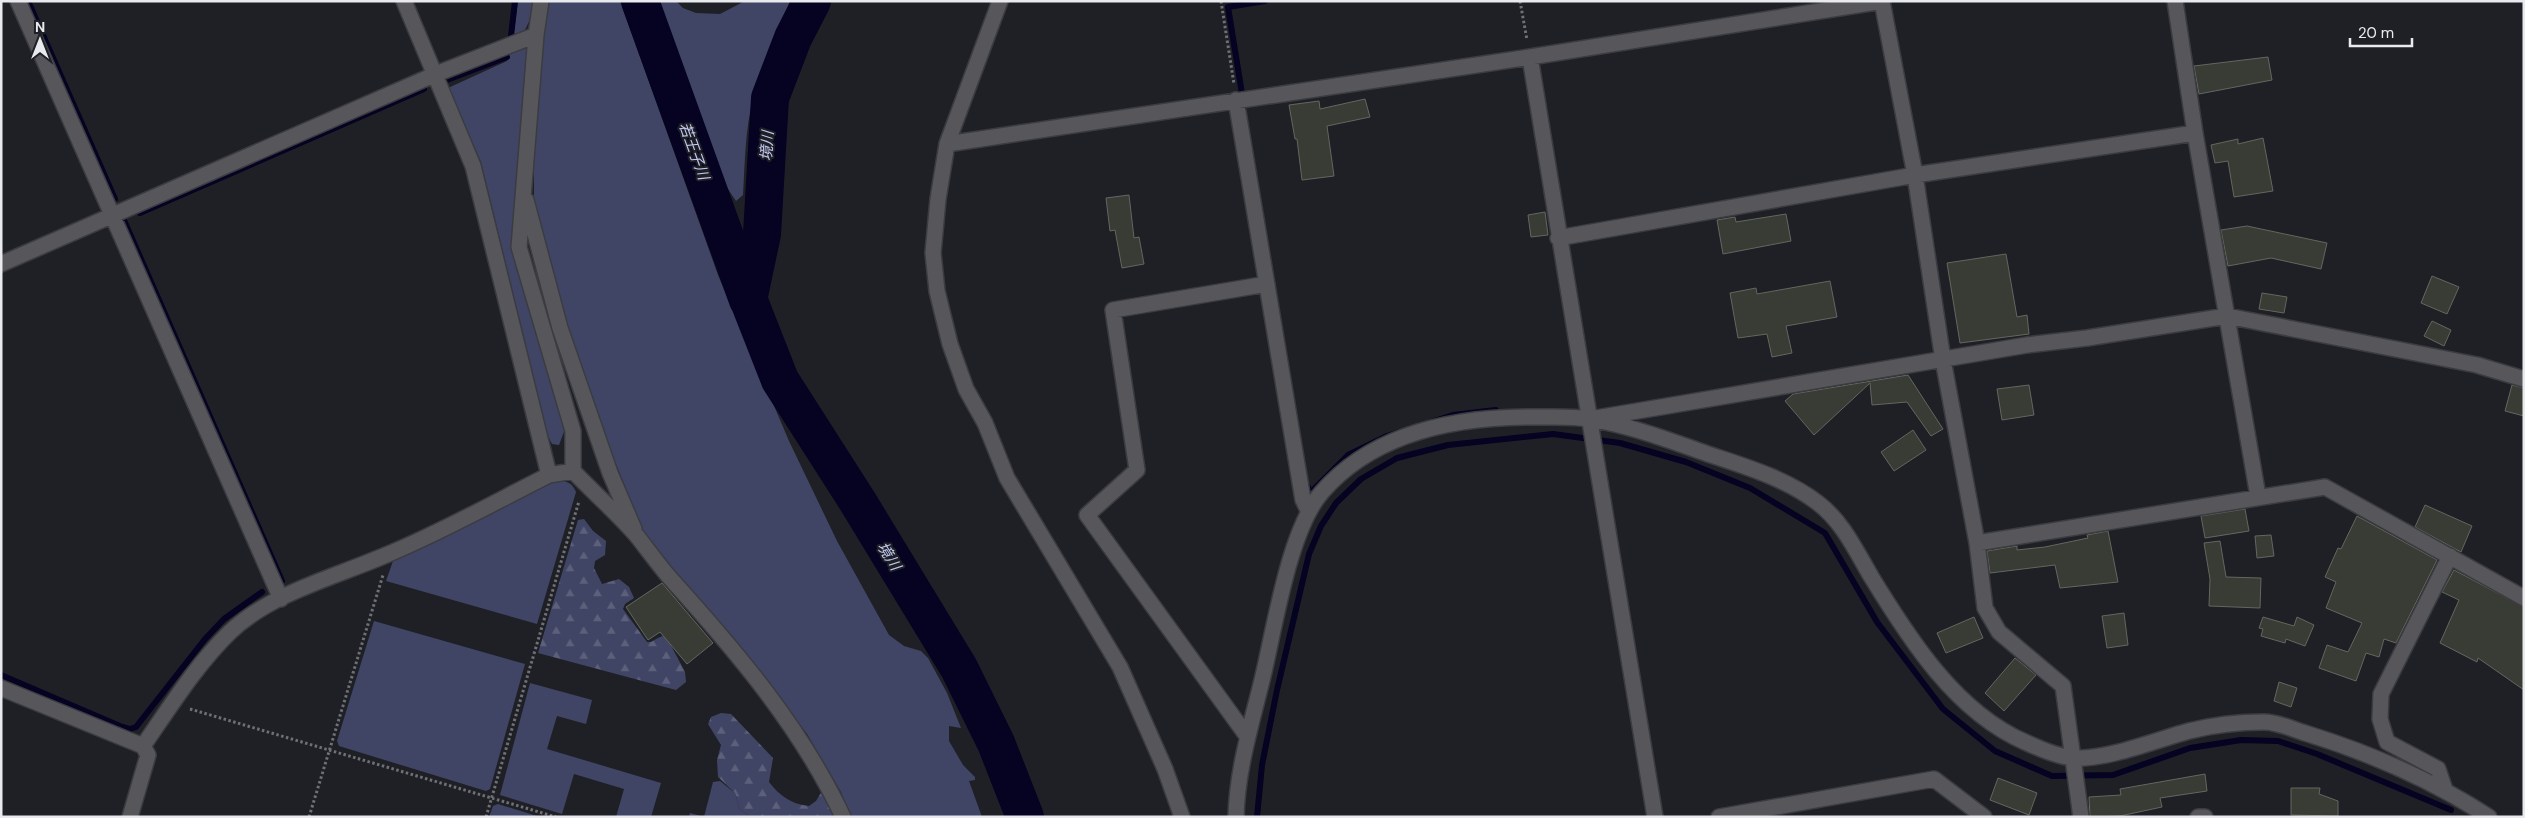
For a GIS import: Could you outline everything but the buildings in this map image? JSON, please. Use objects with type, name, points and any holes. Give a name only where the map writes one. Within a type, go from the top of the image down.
[{"type":"street","points":[[18,1],[281,599]]},
{"type":"street","points":[[404,1],[473,166],[549,475]]},
{"type":"street","points":[[541,1],[536,36],[519,247],[573,431],[573,471],[637,536],[653,559],[703,614],[780,709],[822,774],[843,817]]},
{"type":"street","points":[[1000,1],[947,144],[938,199],[933,253],[937,292],[950,344],[966,389],[985,423],[1007,478],[1120,668],[1165,768],[1182,817]]},
{"type":"street","points":[[947,144],[1530,57],[1882,1],[1915,175],[1943,360],[1976,543],[1981,591],[1985,608],[1999,632],[2062,686],[2074,758],[2081,817]]},
{"type":"street","points":[[2175,1],[2194,133],[2258,496]]},
{"type":"street","points":[[1,264],[436,74],[536,36]]},
{"type":"street","points":[[1530,57],[1558,238],[1590,419],[1655,817]]},
{"type":"street","points":[[1236,100],[1303,500],[1308,510]]},
{"type":"street","points":[[1558,238],[1915,175],[2194,133]]},
{"type":"street","points":[[523,189],[560,328],[610,473],[637,536]]},
{"type":"street","points":[[1247,736],[1087,515],[1137,470],[1113,310],[1267,284]]},
{"type":"street","points":[[1236,817],[1247,736],[1288,570],[1308,510],[1323,490],[1348,467],[1386,445],[1422,431],[1454,422],[1504,416],[1590,419],[1943,360],[2227,316],[2477,365],[2524,379]]},
{"type":"street","points":[[1590,419],[1674,442],[1757,470],[1791,486],[1816,501],[1838,520],[1876,584],[1926,659],[1982,716],[2003,732],[2047,751],[2074,758],[2140,746],[2194,730],[2234,724],[2271,722],[2385,762],[2445,790],[2489,817]]},
{"type":"street","points":[[143,746],[171,703],[230,632],[246,619],[299,590],[388,555],[549,475],[573,471]]},
{"type":"street","points":[[1976,543],[2258,496],[2325,487],[2524,598]]},
{"type":"street","points":[[2445,790],[2438,769],[2387,742],[2380,706],[2381,694],[2450,556]]},
{"type":"street","points":[[1,688],[143,746],[148,755],[130,817]]},
{"type":"street","points":[[1719,817],[1934,779],[1984,817]]},
{"type":"street","points":[[2198,817],[2205,817]]},
{"type":"path","points":[[1222,1],[1236,100]]},
{"type":"path","points":[[1520,1],[1530,57]]},
{"type":"path","points":[[486,817],[579,502],[587,486]]},
{"type":"path","points":[[309,817],[388,555]]},
{"type":"path","points":[[171,703],[556,817]]},
{"type":"green space","points":[[518,1],[534,1],[525,29],[518,37],[513,39]]},
{"type":"green space","points":[[546,1],[620,1],[718,275],[789,441],[837,541],[889,635],[904,646],[921,651],[928,658],[947,693],[961,728],[949,726],[949,741],[963,765],[975,777],[975,780],[969,781],[982,817],[850,817],[841,792],[807,734],[768,683],[645,537],[605,436],[572,344],[534,202],[534,122]]},
{"type":"green space","points":[[659,1],[676,1],[683,8],[696,13],[720,14],[745,1],[790,1],[765,61],[753,99],[747,135],[743,195],[736,201],[726,186]]},
{"type":"green space","points":[[525,47],[530,49],[511,243],[565,429],[559,445],[552,444],[548,436],[481,162],[448,88],[507,61],[509,54]]},
{"type":"green space","points":[[558,480],[571,484],[576,492],[537,624],[386,581],[393,561]]},
{"type":"green space","points":[[584,519],[593,531],[606,541],[605,555],[595,561],[594,568],[602,584],[619,579],[629,587],[634,598],[625,604],[623,609],[647,642],[666,636],[685,672],[686,682],[676,690],[538,653],[578,520]]},
{"type":"green space","points":[[374,621],[525,664],[490,789],[486,791],[339,746],[337,741]]},
{"type":"green space","points":[[530,683],[592,700],[586,724],[557,716],[547,749],[661,783],[651,817],[616,817],[624,789],[574,774],[562,814],[500,795]]},
{"type":"green space","points":[[721,713],[731,714],[773,758],[769,782],[786,799],[809,806],[816,801],[822,791],[839,817],[752,817],[740,810],[735,793],[718,777],[717,760],[721,745],[708,724],[711,717]]},
{"type":"green space","points":[[720,781],[735,793],[740,810],[752,817],[704,817],[713,782]]},
{"type":"green space","points":[[498,804],[540,817],[489,817],[493,806]]},
{"type":"green space","points":[[690,813],[704,817],[689,817]]},
{"type":"waterway","points":[[28,1],[115,199]]},
{"type":"waterway","points":[[511,36],[515,1]]},
{"type":"waterway","name":"若王子川","points":[[640,1],[748,300]]},
{"type":"waterway","name":"境川","points":[[748,300],[762,234],[770,98],[793,38],[812,1]]},
{"type":"waterway","points":[[1243,100],[1228,7],[1265,1]]},
{"type":"waterway","points":[[447,80],[507,57]]},
{"type":"waterway","points":[[140,213],[424,89]]},
{"type":"waterway","points":[[123,218],[282,581]]},
{"type":"waterway","name":"境川","points":[[748,300],[747,296],[780,380],[858,502],[959,668],[996,743],[1025,817]]},
{"type":"waterway","points":[[1308,487],[1309,494],[1348,455],[1387,436],[1453,415],[1496,410]]},
{"type":"waterway","points":[[1257,817],[1262,765],[1277,690],[1309,554],[1321,526],[1336,503],[1361,479],[1397,458],[1448,445],[1553,434],[1620,443],[1686,462],[1750,488],[1825,533],[1877,622],[1943,709],[1995,751],[2052,776],[2113,775],[2190,748],[2241,740],[2278,741],[2317,754],[2451,810]]},
{"type":"waterway","points":[[1,675],[130,729],[136,727],[205,639],[224,619],[262,592]]}]
